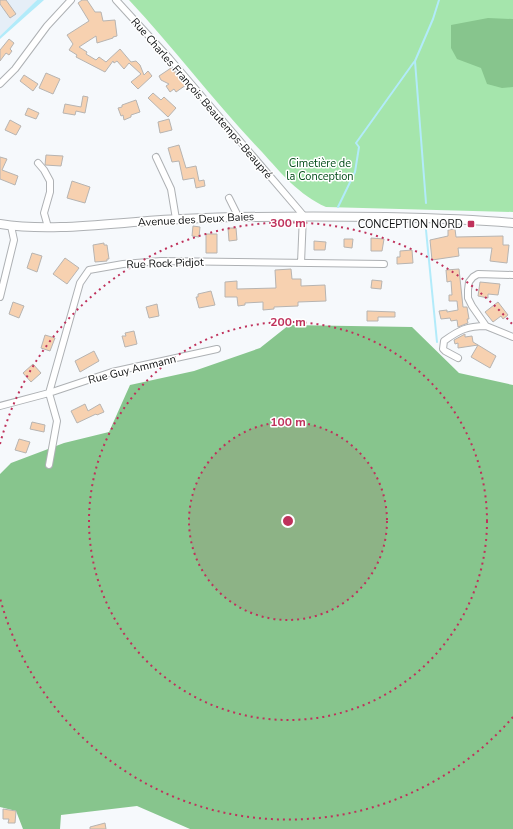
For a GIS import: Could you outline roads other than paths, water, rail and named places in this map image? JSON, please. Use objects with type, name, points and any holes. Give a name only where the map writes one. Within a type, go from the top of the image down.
[{"type":"main road","name":"Avenue des Deux Baies","points":[[0,224],[11,226],[48,227],[238,216],[481,220],[513,223]]},
{"type":"street","points":[[0,84],[15,69],[47,26],[71,0]]},
{"type":"street","name":"Rue Charles François Beautemps-Beaupré","points":[[116,0],[179,70],[298,209],[302,216]]},
{"type":"street","points":[[156,158],[171,189],[176,219]]},
{"type":"street","points":[[38,163],[50,181],[50,192],[44,213],[48,227]]},
{"type":"street","points":[[229,198],[238,216]]},
{"type":"street","points":[[300,263],[302,216]]},
{"type":"street","points":[[0,297],[14,240],[11,226]]},
{"type":"street","name":"Rue Rock Pidjot","points":[[49,394],[80,282],[89,270],[123,264],[161,261],[384,264]]},
{"type":"street","points":[[486,326],[468,298],[469,282],[478,274],[513,274]]},
{"type":"street","points":[[458,358],[443,349],[444,341],[456,332],[465,328],[486,326],[513,337]]},
{"type":"street","name":"Rue Guy Ammann","points":[[49,394],[112,372],[217,349]]},
{"type":"street","points":[[0,406],[49,394],[57,420],[50,465]]},
{"type":"water","points":[[37,0],[44,0],[0,39],[0,36]]},
{"type":"waterway","points":[[426,203],[415,61],[433,19],[439,0]]},
{"type":"waterway","points":[[338,207],[355,172],[359,147],[356,143],[414,62]]},
{"type":"waterway","points":[[426,230],[437,342]]},
{"type":"place","name":"CONCEPTION NORD","points":[[471,224]]},
{"type":"park label","name":"Cimetière de la Conception","points":[[320,169]]}]
